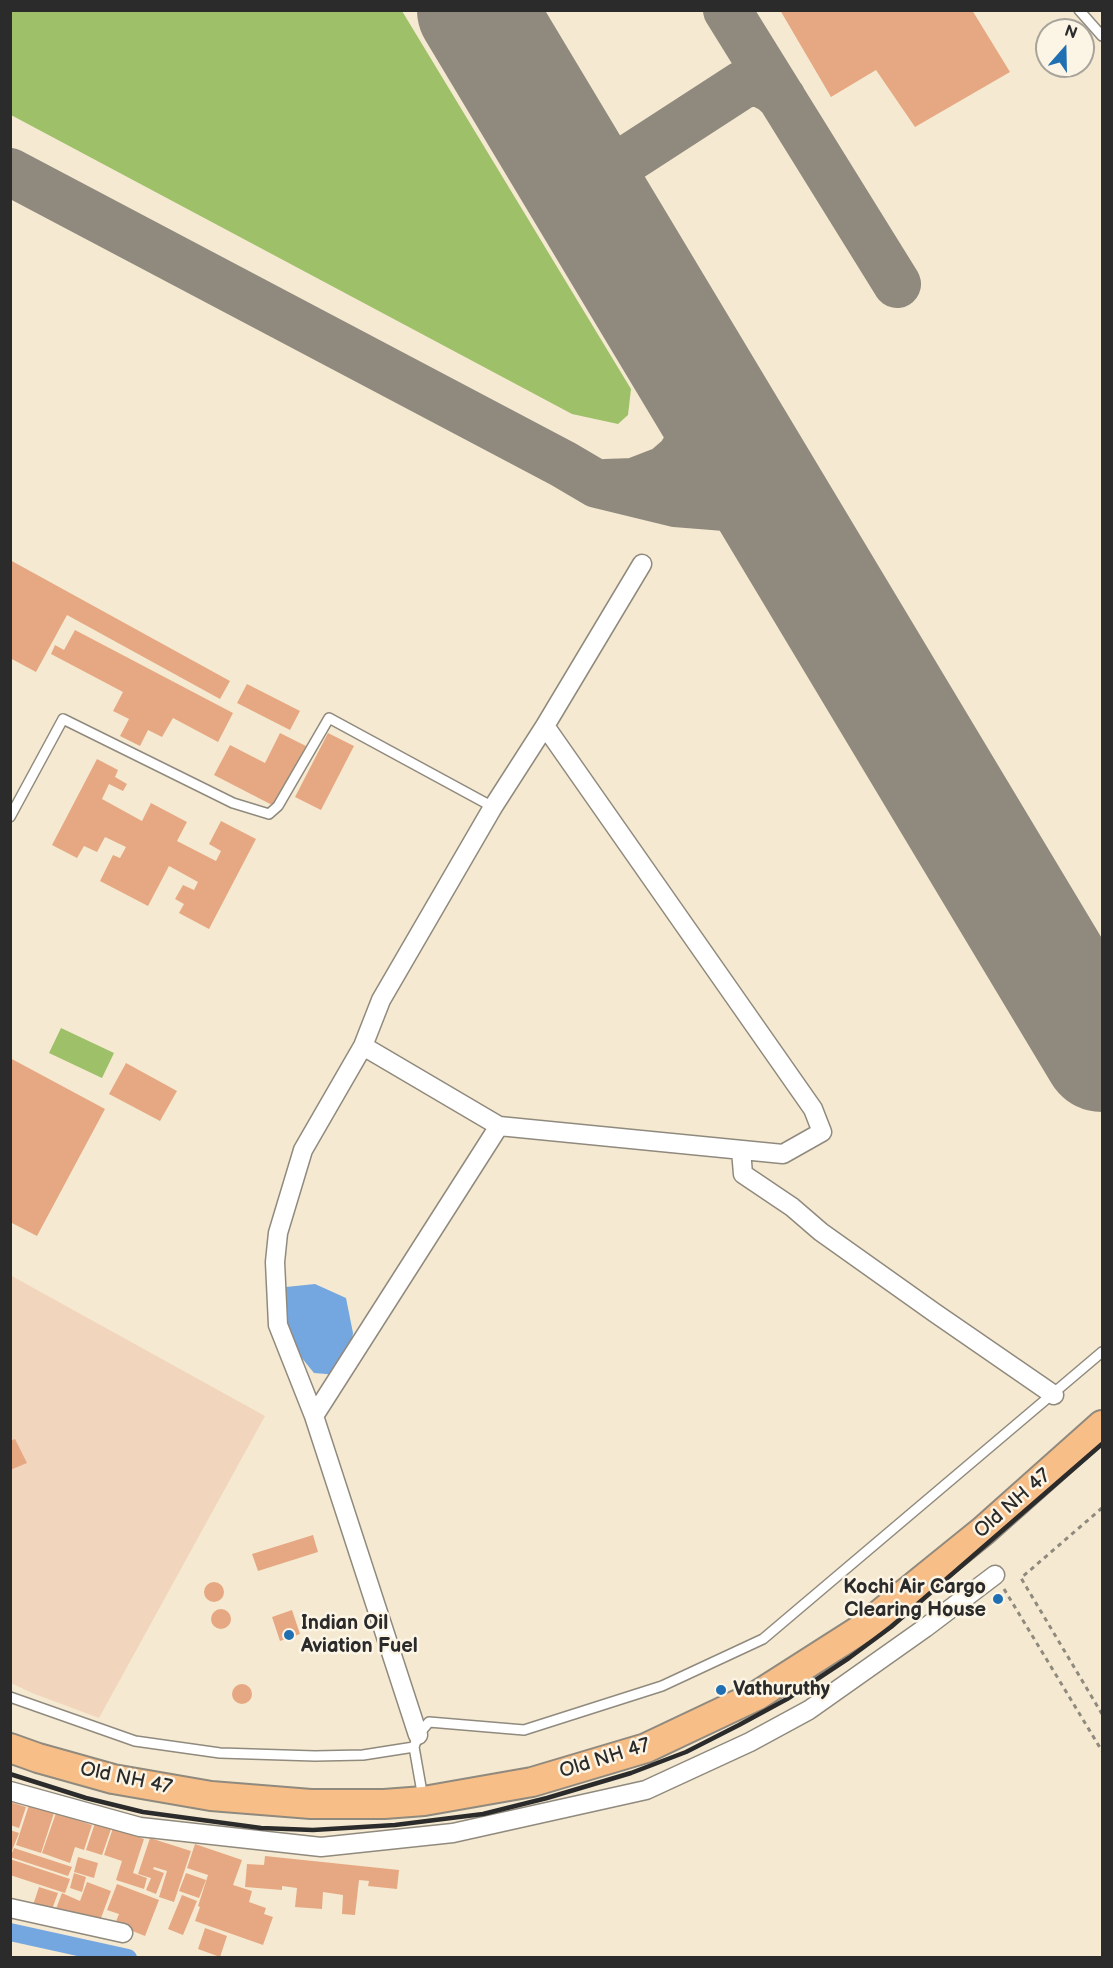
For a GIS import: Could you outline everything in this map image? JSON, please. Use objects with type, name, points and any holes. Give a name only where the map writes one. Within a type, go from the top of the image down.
[{"type":"main road","name":"Old NH 47","points":[[10,1748],[112,1779],[211,1796],[311,1804],[384,1804],[424,1801],[532,1782],[646,1748],[758,1695],[863,1628],[983,1531],[1102,1425]]},
{"type":"street","points":[[416,1741],[314,1416],[278,1325],[274,1262],[278,1233],[303,1150],[363,1046],[381,1000],[493,807],[545,726],[642,564]]},
{"type":"street","points":[[363,1046],[499,1126],[783,1154],[822,1132],[813,1109],[545,726]]},
{"type":"street","points":[[314,1416],[499,1126]]},
{"type":"street","points":[[741,1150],[743,1174],[792,1207],[821,1232],[1054,1395]]},
{"type":"street","points":[[10,1791],[140,1827],[321,1847],[453,1833],[646,1790],[750,1742],[809,1710],[995,1575]]},
{"type":"street","points":[[10,1908],[123,1932]]},
{"type":"lane","points":[[1079,10],[1102,36]]},
{"type":"lane","points":[[10,817],[63,719],[233,803],[268,814],[278,806],[329,718],[493,807]]},
{"type":"lane","points":[[10,1697],[135,1741],[219,1753],[363,1755],[416,1741],[429,1722],[524,1730],[662,1686],[763,1639],[1054,1395],[1102,1352]]},
{"type":"lane","points":[[416,1741],[424,1801]]},
{"type":"path","points":[[1102,1508],[1021,1578],[1102,1714]]},
{"type":"path","points":[[995,1575],[1102,1751]]},
{"type":"shaded area","points":[[10,1275],[265,1416],[99,1718],[11,1683]]},
{"type":"green space","points":[[10,11],[402,11],[631,389],[628,415],[618,424],[572,414],[11,115]]},
{"type":"green space","points":[[61,1028],[114,1053],[102,1078],[49,1053]]},
{"type":"water","points":[[315,1284],[346,1298],[353,1333],[349,1358],[338,1375],[314,1373],[297,1352],[285,1320],[286,1287]]},
{"type":"building","points":[[780,10],[972,10],[1010,72],[915,127],[876,70],[831,97]]},
{"type":"building","points":[[10,560],[230,681],[220,699],[67,615],[36,672],[10,658]]},
{"type":"building","points":[[75,630],[233,713],[218,742],[173,718],[162,737],[148,730],[140,746],[120,736],[129,719],[113,711],[123,692],[51,654],[55,645],[64,650]]},
{"type":"building","points":[[247,684],[300,711],[290,730],[237,703]]},
{"type":"building","points":[[280,733],[306,746],[274,806],[214,775],[230,745],[265,763]]},
{"type":"building","points":[[328,733],[354,746],[321,810],[295,797]]},
{"type":"building","points":[[97,759],[118,770],[115,777],[127,784],[123,791],[109,784],[102,799],[142,821],[151,803],[187,822],[177,841],[216,861],[221,851],[209,844],[221,821],[256,839],[209,929],[179,913],[184,904],[175,899],[183,885],[194,890],[198,882],[169,866],[148,906],[100,881],[113,855],[120,858],[126,847],[105,837],[97,852],[84,846],[77,858],[52,845]]},
{"type":"building","points":[[10,1058],[105,1109],[37,1236],[10,1222]]},
{"type":"building","points":[[126,1063],[177,1091],[160,1121],[109,1094]]},
{"type":"building","points":[[15,1439],[27,1463],[10,1470],[10,1441]]},
{"type":"building","points":[[313,1535],[318,1552],[258,1571],[252,1554]]},
{"type":"building","points":[[210,1582],[218,1582],[224,1588],[224,1596],[218,1602],[210,1602],[204,1596],[204,1588]]},
{"type":"building","points":[[217,1609],[225,1609],[231,1615],[231,1623],[225,1629],[217,1629],[211,1623],[211,1615]]},
{"type":"building","points":[[292,1610],[300,1634],[280,1641],[272,1617]]},
{"type":"building","points":[[238,1684],[246,1684],[252,1690],[252,1698],[246,1704],[238,1704],[232,1698],[232,1690]]},
{"type":"building","points":[[10,1802],[26,1807],[19,1828],[10,1825]]},
{"type":"building","points":[[29,1805],[54,1813],[41,1853],[16,1845]]},
{"type":"building","points":[[56,1813],[92,1825],[84,1850],[75,1847],[70,1863],[42,1853]]},
{"type":"building","points":[[95,1823],[111,1829],[102,1855],[86,1850]]},
{"type":"building","points":[[113,1828],[144,1839],[133,1873],[147,1878],[144,1889],[116,1880],[122,1861],[104,1855]]},
{"type":"building","points":[[10,1830],[19,1833],[11,1853],[10,1853]]},
{"type":"building","points":[[150,1838],[191,1851],[174,1902],[159,1897],[167,1871],[154,1867],[153,1869],[164,1873],[156,1894],[146,1890],[151,1878],[138,1874]]},
{"type":"building","points":[[195,1844],[242,1860],[233,1885],[252,1891],[249,1902],[266,1908],[264,1914],[273,1917],[263,1945],[195,1921],[208,1875],[187,1868]]},
{"type":"building","points":[[14,1848],[72,1867],[68,1876],[10,1857]]},
{"type":"building","points":[[265,1856],[399,1870],[397,1889],[368,1886],[369,1881],[359,1880],[355,1915],[342,1914],[343,1895],[323,1892],[322,1909],[295,1907],[297,1888],[282,1886],[282,1890],[245,1887],[247,1864],[264,1865]]},
{"type":"building","points":[[78,1857],[98,1863],[94,1878],[74,1872]]},
{"type":"building","points":[[10,1859],[70,1879],[65,1893],[10,1875]]},
{"type":"building","points":[[74,1873],[86,1877],[82,1892],[70,1888]]},
{"type":"building","points":[[186,1873],[206,1880],[199,1898],[179,1891]]},
{"type":"building","points":[[87,1882],[111,1891],[98,1926],[67,1910],[64,1918],[54,1914],[62,1893],[80,1901]]},
{"type":"building","points":[[117,1884],[159,1900],[145,1936],[115,1924],[119,1914],[107,1910]]},
{"type":"building","points":[[39,1887],[58,1893],[51,1912],[33,1905]]},
{"type":"building","points":[[182,1895],[197,1901],[183,1935],[168,1929]]},
{"type":"building","points":[[205,1928],[227,1936],[220,1957],[198,1949]]},
{"type":"waterway","points":[[10,1932],[128,1958]]},
{"type":"taxiway","points":[[727,10],[897,284]]},
{"type":"taxiway","points":[[595,210],[601,184],[617,166],[742,85],[753,82],[762,84],[782,98]]},
{"type":"taxiway","points":[[10,172],[597,484],[675,503],[738,508],[758,515],[780,534],[817,579]]},
{"type":"taxiway","points":[[605,483],[634,482],[665,470],[680,457],[691,439],[695,422],[694,403],[679,349]]},
{"type":"runway","points":[[476,10],[1102,1053]]},
{"type":"railway","points":[[10,1774],[86,1798],[143,1812],[261,1828],[313,1830],[395,1825],[483,1814],[631,1773],[686,1752],[739,1725],[787,1699],[849,1658],[891,1627],[1102,1444]]},
{"type":"place","name":"Kochi Air Cargo Clearing House","points":[[998,1599]]},
{"type":"place","name":"Indian Oil Aviation Fuel","points":[[289,1635]]},
{"type":"place","name":"Vathuruthy","points":[[721,1690]]}]
